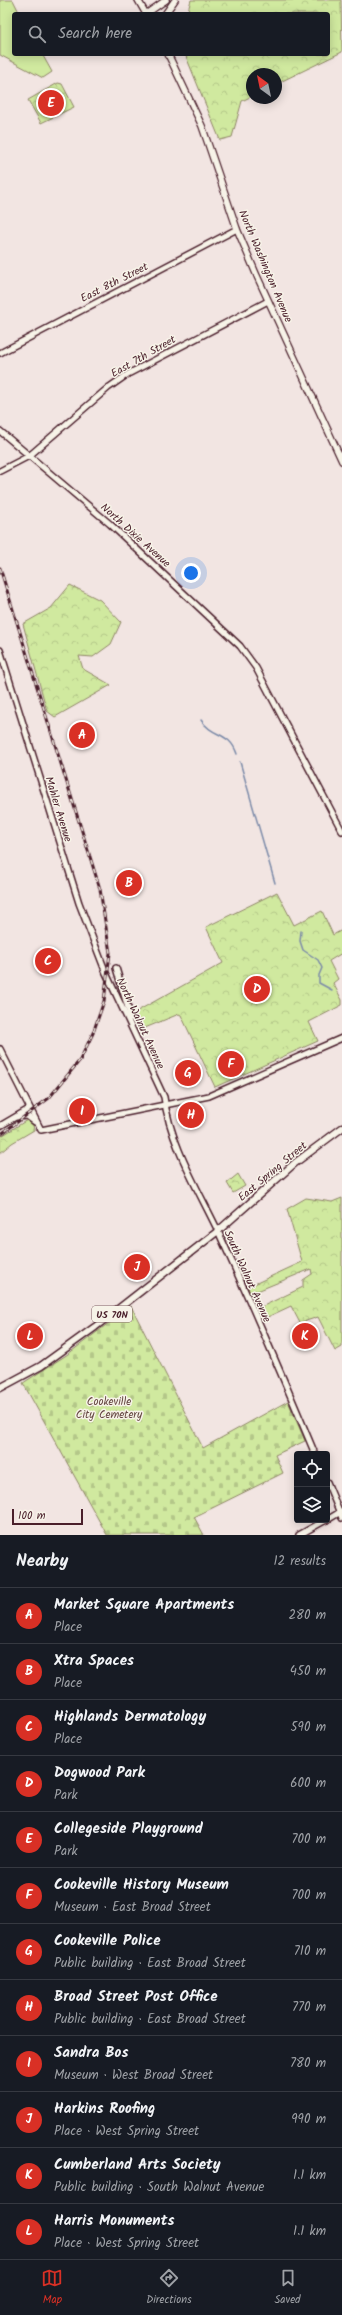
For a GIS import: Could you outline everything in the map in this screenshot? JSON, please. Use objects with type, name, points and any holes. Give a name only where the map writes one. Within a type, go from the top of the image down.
[{"type":"main road","points":[[138,0],[145,12]]},
{"type":"main road","points":[[149,12],[166,0]]},
{"type":"main road","points":[[166,12],[175,0]]},
{"type":"main road","name":"North Washington Avenue","points":[[169,56],[202,126],[237,229],[268,301],[342,461]]},
{"type":"main road","name":"East Spring Street","points":[[218,1231],[295,1163],[342,1128]]},
{"type":"main road","name":"US 70N","points":[[0,1388],[60,1353],[218,1231]]},
{"type":"street","name":"East 8th Street","points":[[0,354],[237,229]]},
{"type":"street","name":"East 7th Street","points":[[0,471],[28,456],[108,388],[128,374],[268,301]]},
{"type":"street","name":"North Dixie Avenue","points":[[0,431],[110,524],[240,646],[256,668],[342,831]]},
{"type":"street","name":"Mahler Avenue","points":[[0,650],[64,860],[106,973]]},
{"type":"street","points":[[116,968],[136,1034]]},
{"type":"street","name":"North Walnut Avenue","points":[[106,973],[164,1096],[165,1105]]},
{"type":"street","points":[[0,1049],[29,1109],[41,1130],[165,1105],[220,1092],[342,1038]]},
{"type":"street","name":"South Walnut Avenue","points":[[165,1105],[190,1174],[218,1231],[314,1451]]},
{"type":"street","points":[[0,1126],[29,1109]]},
{"type":"street","points":[[16,1117],[27,1116],[36,1122]]},
{"type":"street","points":[[329,1487],[341,1514],[330,1519]]},
{"type":"street","points":[[299,1535],[321,1523]]},
{"type":"green space","points":[[0,0],[13,0],[19,12],[12,12],[12,56],[43,56],[52,72],[43,78],[0,55]]},
{"type":"green space","points":[[191,0],[341,0],[342,52],[282,81],[282,68],[246,68],[246,99],[242,101],[232,137],[220,140],[186,56],[330,56],[330,12],[188,12]]},
{"type":"green space","points":[[58,83],[62,84],[74,107],[41,123],[28,100]]},
{"type":"green space","points":[[70,585],[100,600],[121,622],[111,644],[93,657],[79,656],[83,669],[111,685],[55,717],[47,711],[23,624],[51,608]]},
{"type":"green space","points":[[277,892],[294,925],[322,911],[333,935],[342,930],[342,953],[329,961],[338,979],[333,983],[342,1000],[342,1005],[309,1022],[318,1041],[215,1087],[181,1015],[179,1014],[140,1030],[132,1014],[223,963],[206,927]]},
{"type":"green space","points":[[27,1120],[33,1125],[34,1130],[12,1143],[0,1153],[0,1137]]},
{"type":"green space","points":[[238,1174],[245,1186],[233,1193],[227,1183]]},
{"type":"green space","points":[[306,1198],[332,1202],[342,1198],[342,1347],[335,1351],[318,1317],[300,1323],[291,1306],[261,1320],[257,1309],[303,1287],[303,1280],[312,1274],[311,1269],[250,1294],[248,1287],[302,1262],[287,1209]]},
{"type":"green space","name":"Cookeville City Cemetery","points":[[131,1306],[203,1448],[288,1401],[305,1441],[275,1455],[283,1473],[194,1517],[204,1535],[107,1535],[23,1383],[68,1354]]},
{"type":"waterway","points":[[201,720],[211,730],[230,742],[237,754]]},
{"type":"waterway","points":[[240,762],[275,883]]},
{"type":"waterway","points":[[301,931],[300,941],[303,950],[318,960],[322,968],[319,975],[319,983],[332,990]]},
{"type":"railway","points":[[0,568],[100,889],[110,953],[104,1001],[93,1033],[80,1060],[49,1098],[0,1135]]},
{"type":"place","name":"Collegeside Playground","points":[[51,103]]},
{"type":"place","name":"Market Square Apartments","points":[[82,735]]},
{"type":"place","name":"Xtra Spaces","points":[[129,883]]},
{"type":"place","name":"Highlands Dermatology","points":[[48,961]]},
{"type":"place","name":"Dogwood Park","points":[[257,989]]},
{"type":"place","name":"Cookeville History Museum","points":[[231,1064]]},
{"type":"place","name":"Cookeville Police","points":[[188,1073]]},
{"type":"place","name":"Sandra Bos","points":[[82,1111]]},
{"type":"place","name":"Broad Street Post Office","points":[[191,1115]]},
{"type":"place","name":"Harkins Roofing","points":[[137,1267]]},
{"type":"place","name":"Harris Monuments","points":[[30,1336]]},
{"type":"place","name":"Cumberland Arts Society","points":[[305,1336]]}]
